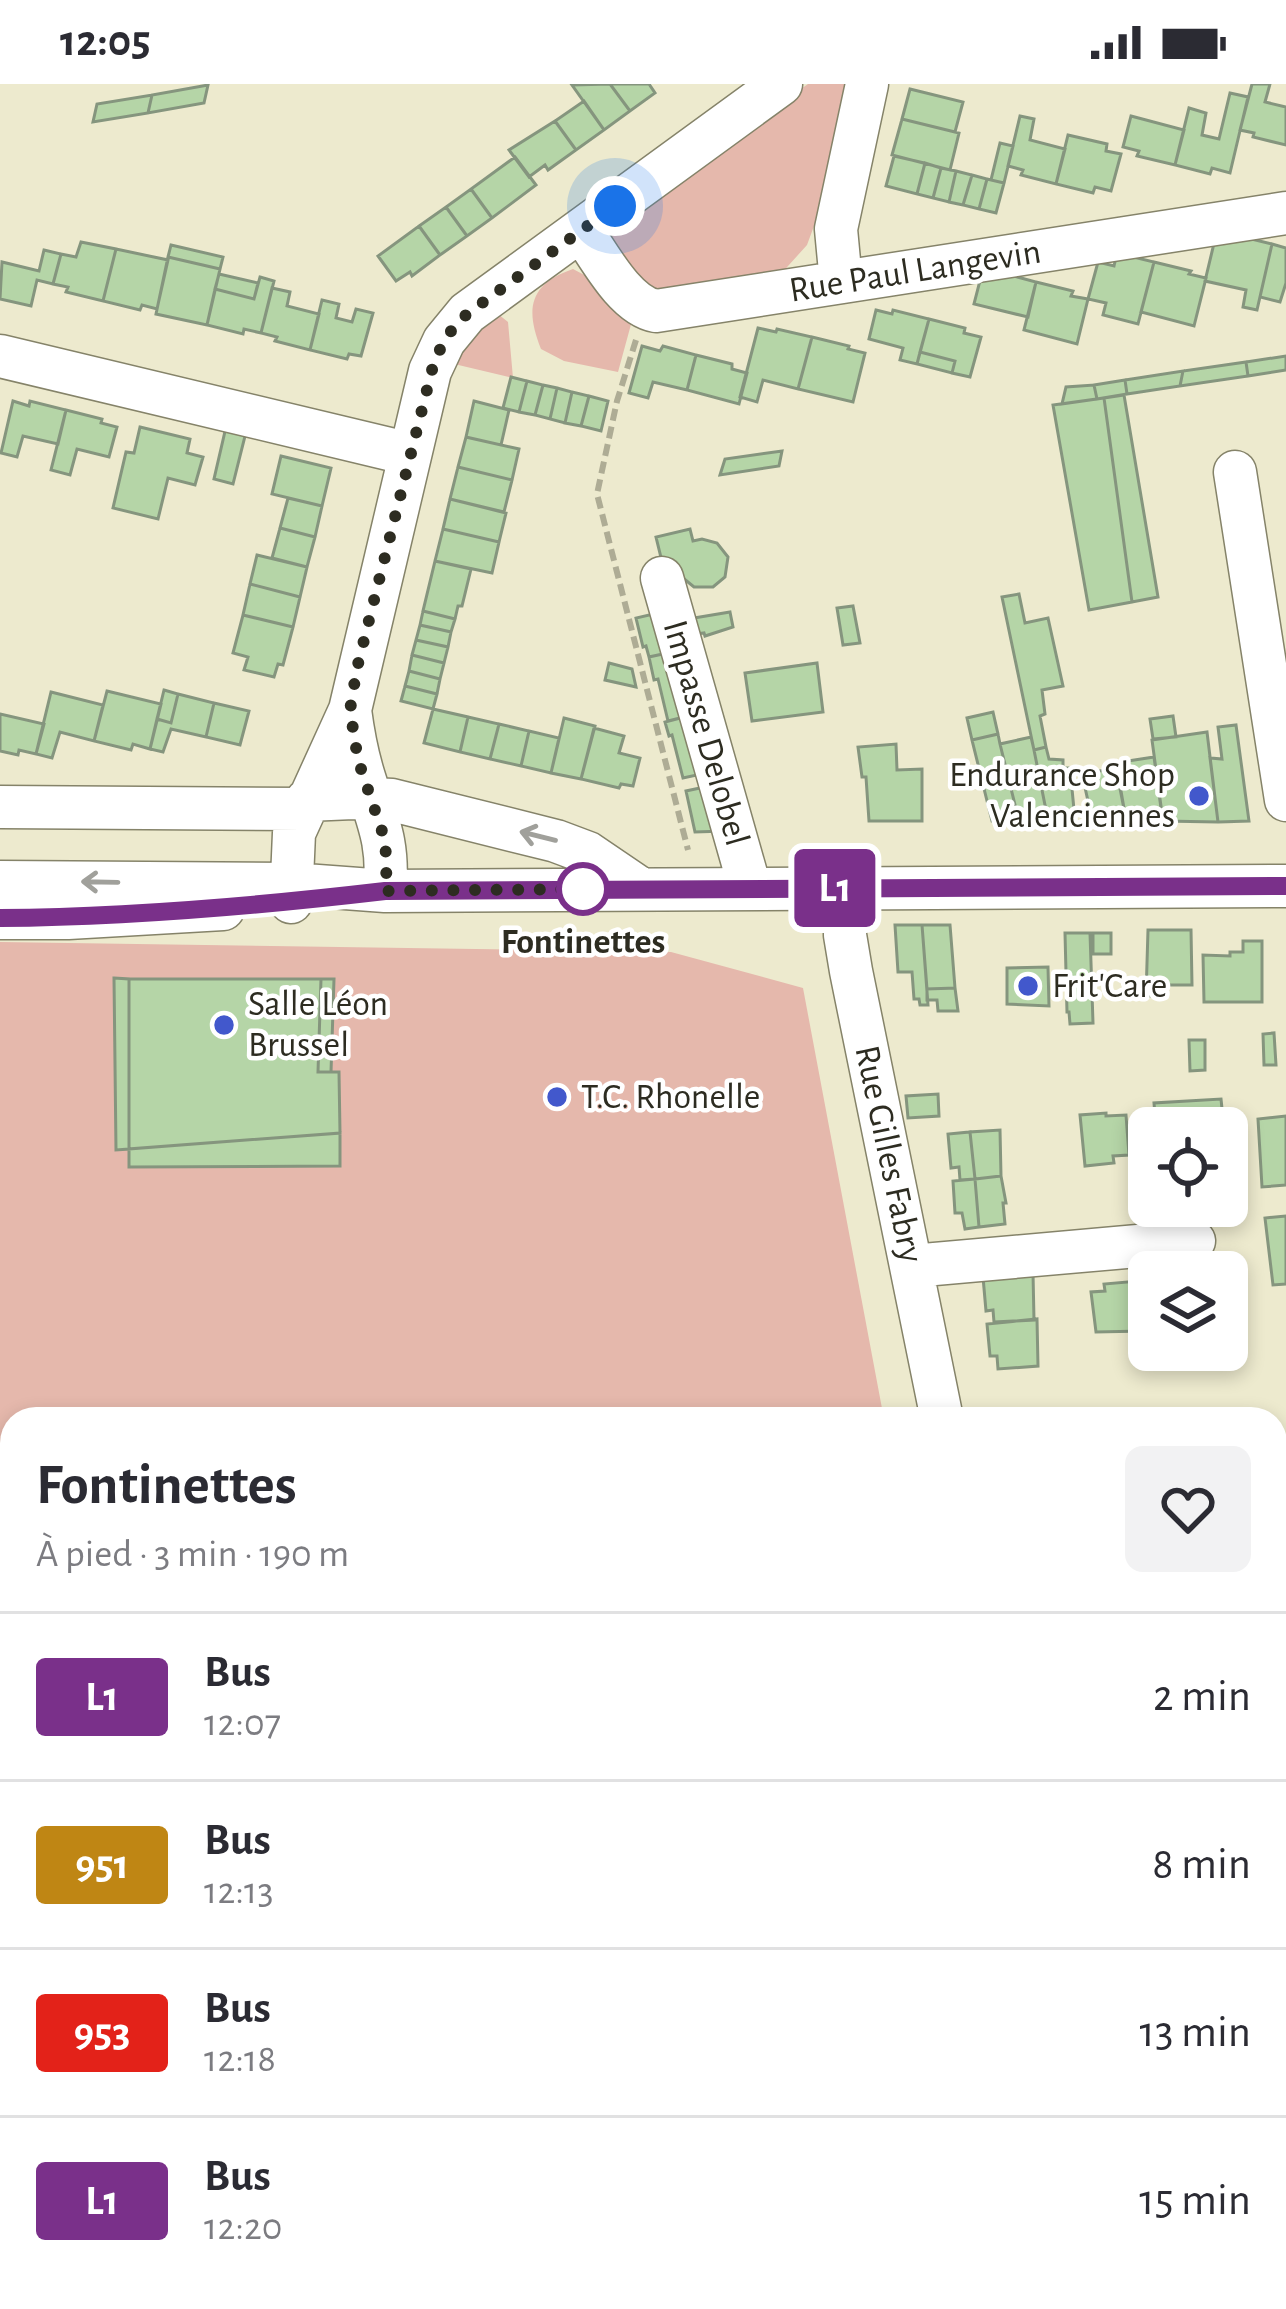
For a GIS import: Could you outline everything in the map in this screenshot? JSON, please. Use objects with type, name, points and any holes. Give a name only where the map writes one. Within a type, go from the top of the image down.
[{"type":"street","points":[[291,893],[294,832],[350,710],[430,371],[454,326],[781,84]]},
{"type":"street","points":[[841,281],[836,229],[868,84]]},
{"type":"street","name":"Rue Paul Langevin","points":[[581,230],[627,294],[645,309],[656,311],[1286,212]]},
{"type":"street","points":[[0,356],[410,454]]},
{"type":"street","points":[[1234,472],[1286,800]]},
{"type":"street","name":"Impasse Delobel","points":[[662,578],[750,888]]},
{"type":"street","points":[[350,710],[358,760],[386,849],[385,891]]},
{"type":"street","points":[[0,807],[396,801],[573,846],[641,889]]},
{"type":"street","points":[[0,882],[291,893],[1286,886]]},
{"type":"street","name":"Rue Gilles Fabry","points":[[844,888],[845,935],[940,1407]]},
{"type":"street","points":[[0,918],[94,916],[291,893]]},
{"type":"street","points":[[912,1266],[1194,1240]]},
{"type":"shaded area","points":[[808,84],[855,84],[807,245],[779,276],[654,299],[608,238],[613,224]]},
{"type":"shaded area","points":[[573,269],[633,317],[618,372],[564,361],[541,349],[533,322],[534,300],[547,282]]},
{"type":"shaded area","points":[[498,314],[508,322],[513,378],[450,363],[455,345]]},
{"type":"shaded area","points":[[0,942],[671,952],[803,988],[882,1407],[0,1407]]},
{"type":"building","points":[[610,84],[649,84],[655,93],[630,111]]},
{"type":"building","points":[[610,84],[630,111],[604,130],[572,85]]},
{"type":"building","points":[[1252,84],[1270,84],[1265,102],[1286,107],[1286,145],[1240,130]]},
{"type":"building","points":[[208,85],[204,103],[148,113],[152,95]]},
{"type":"building","points":[[910,89],[963,102],[955,132],[902,119]]},
{"type":"building","points":[[1230,93],[1248,97],[1230,173],[1212,168],[1210,174],[1175,165],[1189,108],[1206,113],[1202,135],[1219,139]]},
{"type":"building","points":[[152,95],[148,113],[93,122],[97,104]]},
{"type":"building","points":[[584,101],[604,130],[576,150],[555,121]]},
{"type":"building","points":[[1020,116],[1034,119],[1030,140],[1065,149],[1056,184],[1021,175],[1023,170],[1008,166]]},
{"type":"building","points":[[1131,116],[1184,130],[1175,165],[1137,156],[1139,151],[1123,147]]},
{"type":"building","points":[[902,119],[959,133],[950,170],[892,155]]},
{"type":"building","points":[[555,121],[576,150],[529,177],[509,150]]},
{"type":"building","points":[[1068,135],[1107,144],[1106,151],[1121,154],[1111,191],[1095,187],[1093,193],[1056,184]]},
{"type":"building","points":[[1000,143],[1013,146],[1004,183],[991,180]]},
{"type":"building","points":[[894,156],[925,163],[917,194],[886,186]]},
{"type":"building","points":[[515,157],[536,185],[492,218],[471,189]]},
{"type":"building","points":[[925,163],[941,168],[933,198],[917,194]]},
{"type":"building","points":[[941,168],[956,171],[949,202],[933,198]]},
{"type":"building","points":[[956,171],[972,175],[963,205],[949,202]]},
{"type":"building","points":[[972,175],[987,179],[979,209],[963,205]]},
{"type":"building","points":[[987,179],[1004,183],[996,213],[979,209]]},
{"type":"building","points":[[471,189],[492,218],[467,236],[446,207]]},
{"type":"building","points":[[446,207],[467,236],[440,255],[419,226]]},
{"type":"building","points":[[419,226],[440,255],[412,276],[410,272],[396,281],[378,256]]},
{"type":"building","points":[[1216,235],[1272,244],[1257,310],[1243,307],[1246,290],[1205,281]]},
{"type":"building","points":[[81,242],[116,249],[103,301],[53,284],[61,254],[76,257]]},
{"type":"building","points":[[1272,244],[1286,248],[1286,283],[1280,302],[1260,297]]},
{"type":"building","points":[[171,245],[223,257],[220,269],[168,257]]},
{"type":"building","points":[[116,249],[168,260],[157,309],[103,301]]},
{"type":"building","points":[[44,250],[61,254],[53,284],[37,280],[31,306],[0,299],[2,262],[39,271]]},
{"type":"building","points":[[1117,253],[1154,262],[1138,324],[1103,315],[1106,303],[1088,299],[1098,262],[1114,266]]},
{"type":"building","points":[[168,257],[220,269],[207,325],[156,314]]},
{"type":"building","points":[[1154,262],[1206,278],[1194,326],[1141,312]]},
{"type":"building","points":[[999,272],[1036,282],[1028,317],[974,304],[982,273]]},
{"type":"building","points":[[219,274],[258,283],[254,299],[215,289]]},
{"type":"building","points":[[260,277],[274,281],[261,333],[244,329],[243,334],[207,325],[215,289],[254,299]]},
{"type":"building","points":[[1036,282],[1088,299],[1077,344],[1024,330]]},
{"type":"building","points":[[272,288],[290,292],[287,306],[319,314],[310,350],[261,333]]},
{"type":"building","points":[[322,300],[339,304],[336,318],[352,322],[356,309],[373,313],[361,356],[349,354],[347,359],[310,350]]},
{"type":"building","points":[[876,310],[929,319],[917,364],[900,360],[903,348],[869,339]]},
{"type":"building","points":[[929,319],[981,337],[970,377],[952,373],[955,361],[920,352]]},
{"type":"building","points":[[758,328],[812,337],[798,389],[763,380],[757,402],[740,397]]},
{"type":"building","points":[[812,337],[865,353],[853,402],[798,389]]},
{"type":"building","points":[[642,346],[696,355],[687,390],[653,382],[648,398],[629,393]]},
{"type":"building","points":[[920,352],[955,361],[952,373],[917,364]]},
{"type":"building","points":[[696,355],[747,373],[739,404],[687,390]]},
{"type":"building","points":[[1286,356],[1286,370],[1248,376],[1246,362]]},
{"type":"building","points":[[1246,362],[1248,376],[1180,386],[1183,371]]},
{"type":"building","points":[[1183,371],[1180,386],[1127,394],[1125,380]]},
{"type":"building","points":[[511,377],[527,381],[519,412],[503,408]]},
{"type":"building","points":[[1125,380],[1127,394],[1097,399],[1094,385]]},
{"type":"building","points":[[527,381],[543,385],[535,415],[519,412]]},
{"type":"building","points":[[543,385],[557,388],[550,419],[535,415]]},
{"type":"building","points":[[1094,385],[1097,399],[1062,404],[1066,387]]},
{"type":"building","points":[[557,388],[572,392],[565,423],[550,419]]},
{"type":"building","points":[[572,392],[589,396],[581,426],[565,423]]},
{"type":"building","points":[[1124,395],[1158,597],[1132,602],[1104,398]]},
{"type":"building","points":[[589,396],[608,401],[601,431],[581,426]]},
{"type":"building","points":[[1104,398],[1132,602],[1089,610],[1053,405]]},
{"type":"building","points":[[13,401],[66,410],[58,444],[23,436],[17,457],[1,453]]},
{"type":"building","points":[[474,401],[509,410],[501,445],[466,437]]},
{"type":"building","points":[[66,410],[117,427],[109,457],[77,449],[70,475],[51,470]]},
{"type":"building","points":[[140,427],[190,439],[187,453],[203,457],[195,485],[168,478],[158,519],[113,508],[126,452],[134,453]]},
{"type":"building","points":[[226,427],[246,432],[233,484],[214,479]]},
{"type":"building","points":[[466,437],[519,449],[512,480],[458,467]]},
{"type":"building","points":[[782,451],[779,466],[720,475],[725,459]]},
{"type":"building","points":[[281,456],[331,468],[322,506],[272,494]]},
{"type":"building","points":[[458,467],[512,480],[504,512],[450,499]]},
{"type":"building","points":[[288,498],[322,506],[315,537],[280,528]]},
{"type":"building","points":[[450,499],[506,513],[499,542],[443,529]]},
{"type":"building","points":[[280,528],[315,537],[307,567],[272,558]]},
{"type":"building","points":[[443,529],[499,542],[492,573],[435,561]]},
{"type":"building","points":[[690,529],[693,541],[717,543],[728,557],[725,577],[713,587],[694,587],[683,578],[667,582],[656,537]]},
{"type":"building","points":[[257,555],[307,567],[300,597],[250,584]]},
{"type":"building","points":[[435,561],[471,569],[455,619],[423,611]]},
{"type":"building","points":[[250,584],[300,597],[293,627],[243,615]]},
{"type":"building","points":[[1019,594],[1025,623],[1048,618],[1063,686],[1042,690],[1045,714],[1040,716],[1046,747],[1034,750],[1002,597]]},
{"type":"building","points":[[853,606],[860,643],[843,645],[837,608]]},
{"type":"building","points":[[423,611],[455,619],[451,632],[420,625]]},
{"type":"building","points":[[662,612],[672,652],[649,657],[636,618]]},
{"type":"building","points":[[730,612],[733,627],[705,636],[696,634],[694,618]]},
{"type":"building","points":[[243,615],[293,627],[283,665],[278,664],[274,677],[244,670],[248,657],[233,653]]},
{"type":"building","points":[[420,625],[451,632],[448,647],[416,640]]},
{"type":"building","points":[[416,640],[448,647],[444,663],[412,655]]},
{"type":"building","points":[[672,652],[688,716],[668,721],[649,657]]},
{"type":"building","points":[[412,655],[444,663],[440,679],[409,671]]},
{"type":"building","points":[[609,663],[632,669],[636,687],[605,680]]},
{"type":"building","points":[[817,663],[823,712],[752,721],[745,673]]},
{"type":"building","points":[[409,671],[440,679],[437,694],[405,686]]},
{"type":"building","points":[[405,686],[437,694],[433,709],[401,701]]},
{"type":"building","points":[[164,690],[178,694],[171,723],[157,719]]},
{"type":"building","points":[[107,691],[161,704],[150,749],[133,744],[131,750],[94,741]]},
{"type":"building","points":[[51,692],[103,705],[94,741],[60,732],[52,758],[36,754]]},
{"type":"building","points":[[178,694],[214,703],[206,737],[171,729],[163,752],[150,749],[157,719],[171,723]]},
{"type":"building","points":[[214,703],[249,711],[240,745],[206,737]]},
{"type":"building","points":[[433,709],[468,717],[460,752],[424,743]]},
{"type":"building","points":[[993,712],[998,734],[972,740],[967,718]]},
{"type":"building","points":[[0,714],[44,724],[36,754],[0,751]]},
{"type":"building","points":[[688,716],[711,772],[683,778],[665,722]]},
{"type":"building","points":[[1173,716],[1176,737],[1153,739],[1150,719]]},
{"type":"building","points":[[468,717],[499,724],[490,759],[460,752]]},
{"type":"building","points":[[564,718],[595,726],[581,779],[551,773]]},
{"type":"building","points":[[499,724],[529,731],[521,766],[490,759]]},
{"type":"building","points":[[1236,725],[1249,821],[1218,822],[1210,758],[1222,759],[1218,727]]},
{"type":"building","points":[[594,728],[624,736],[619,753],[640,758],[633,786],[621,784],[619,788],[581,779]]},
{"type":"building","points":[[529,731],[559,738],[551,773],[521,766]]},
{"type":"building","points":[[1207,732],[1218,822],[1163,821],[1152,740]]},
{"type":"building","points":[[998,734],[1019,821],[992,821],[972,740]]},
{"type":"building","points":[[1031,737],[1048,820],[1019,821],[1000,744]]},
{"type":"building","points":[[896,744],[897,770],[922,769],[922,821],[869,821],[858,747]]},
{"type":"building","points":[[1046,747],[1049,759],[1063,760],[1063,768],[1070,768],[1075,820],[1048,820],[1034,750]]},
{"type":"building","points":[[1154,757],[1161,808],[1125,814],[1115,763]]},
{"type":"building","points":[[1117,768],[1125,814],[1092,819],[1082,774]]},
{"type":"building","points":[[714,785],[725,831],[695,832],[686,791]]},
{"type":"building","points":[[895,925],[922,925],[928,1005],[914,999],[912,972],[898,972]]},
{"type":"building","points":[[922,925],[950,925],[955,988],[927,989]]},
{"type":"building","points":[[1148,930],[1191,930],[1192,985],[1164,985],[1165,996],[1146,996]]},
{"type":"building","points":[[1065,933],[1090,933],[1093,1023],[1070,1024]]},
{"type":"building","points":[[1093,933],[1111,933],[1111,954],[1093,954]]},
{"type":"building","points":[[1243,941],[1262,941],[1262,1002],[1204,1002],[1203,955],[1243,952]]},
{"type":"building","name":"Frit'Care","points":[[1048,967],[1049,1006],[1007,1004],[1007,968]]},
{"type":"building","points":[[114,978],[129,979],[129,1149],[116,1150]]},
{"type":"building","name":"Salle Léon Brussel","points":[[129,979],[321,979],[318,1072],[339,1072],[340,1133],[129,1149]]},
{"type":"building","points":[[321,979],[334,979],[331,1072],[318,1072]]},
{"type":"building","points":[[955,988],[958,1011],[938,1011],[937,1000],[927,1000],[927,989]]},
{"type":"building","points":[[1274,1033],[1276,1065],[1264,1065],[1263,1034]]},
{"type":"building","points":[[1189,1040],[1205,1040],[1205,1070],[1190,1071]]},
{"type":"building","points":[[938,1094],[939,1116],[908,1118],[906,1096]]},
{"type":"building","points":[[1221,1099],[1222,1107],[1154,1107],[1154,1103]]},
{"type":"building","points":[[1080,1115],[1126,1115],[1128,1155],[1113,1156],[1114,1163],[1085,1166]]},
{"type":"building","points":[[1286,1116],[1286,1185],[1262,1187],[1258,1119]]},
{"type":"building","points":[[1000,1130],[1001,1176],[975,1179],[970,1132]]},
{"type":"building","points":[[970,1132],[975,1179],[960,1180],[959,1167],[951,1168],[948,1134]]},
{"type":"building","points":[[340,1133],[340,1166],[129,1167],[129,1149]]},
{"type":"building","points":[[1001,1176],[1005,1224],[979,1227],[975,1179]]},
{"type":"building","points":[[975,1179],[979,1227],[965,1229],[962,1213],[955,1213],[953,1181]]},
{"type":"building","points":[[1286,1216],[1286,1284],[1273,1285],[1265,1218]]},
{"type":"building","points":[[1033,1273],[1034,1320],[994,1322],[993,1310],[986,1311],[983,1277]]},
{"type":"building","points":[[1128,1282],[1128,1331],[1096,1332],[1091,1292],[1105,1291],[1104,1284]]},
{"type":"building","points":[[1037,1319],[1038,1366],[998,1369],[997,1356],[990,1356],[987,1324]]},
{"type":"bus line","name":"L1","points":[[0,918],[238,908],[385,891],[1286,886]]},
{"type":"place","name":"Endurance Shop Valenciennes","points":[[1199,796]]},
{"type":"place","name":"Fontinettes","points":[[583,889]]},
{"type":"place","name":"Frit'Care","points":[[1028,986]]},
{"type":"place","name":"Salle Léon Brussel","points":[[224,1025]]},
{"type":"place","name":"T.C. Rhonelle","points":[[557,1097]]},
{"type":"route","points":[[583,889],[385,891],[384,837],[358,760],[350,710],[435,358],[467,314],[615,206]]}]
